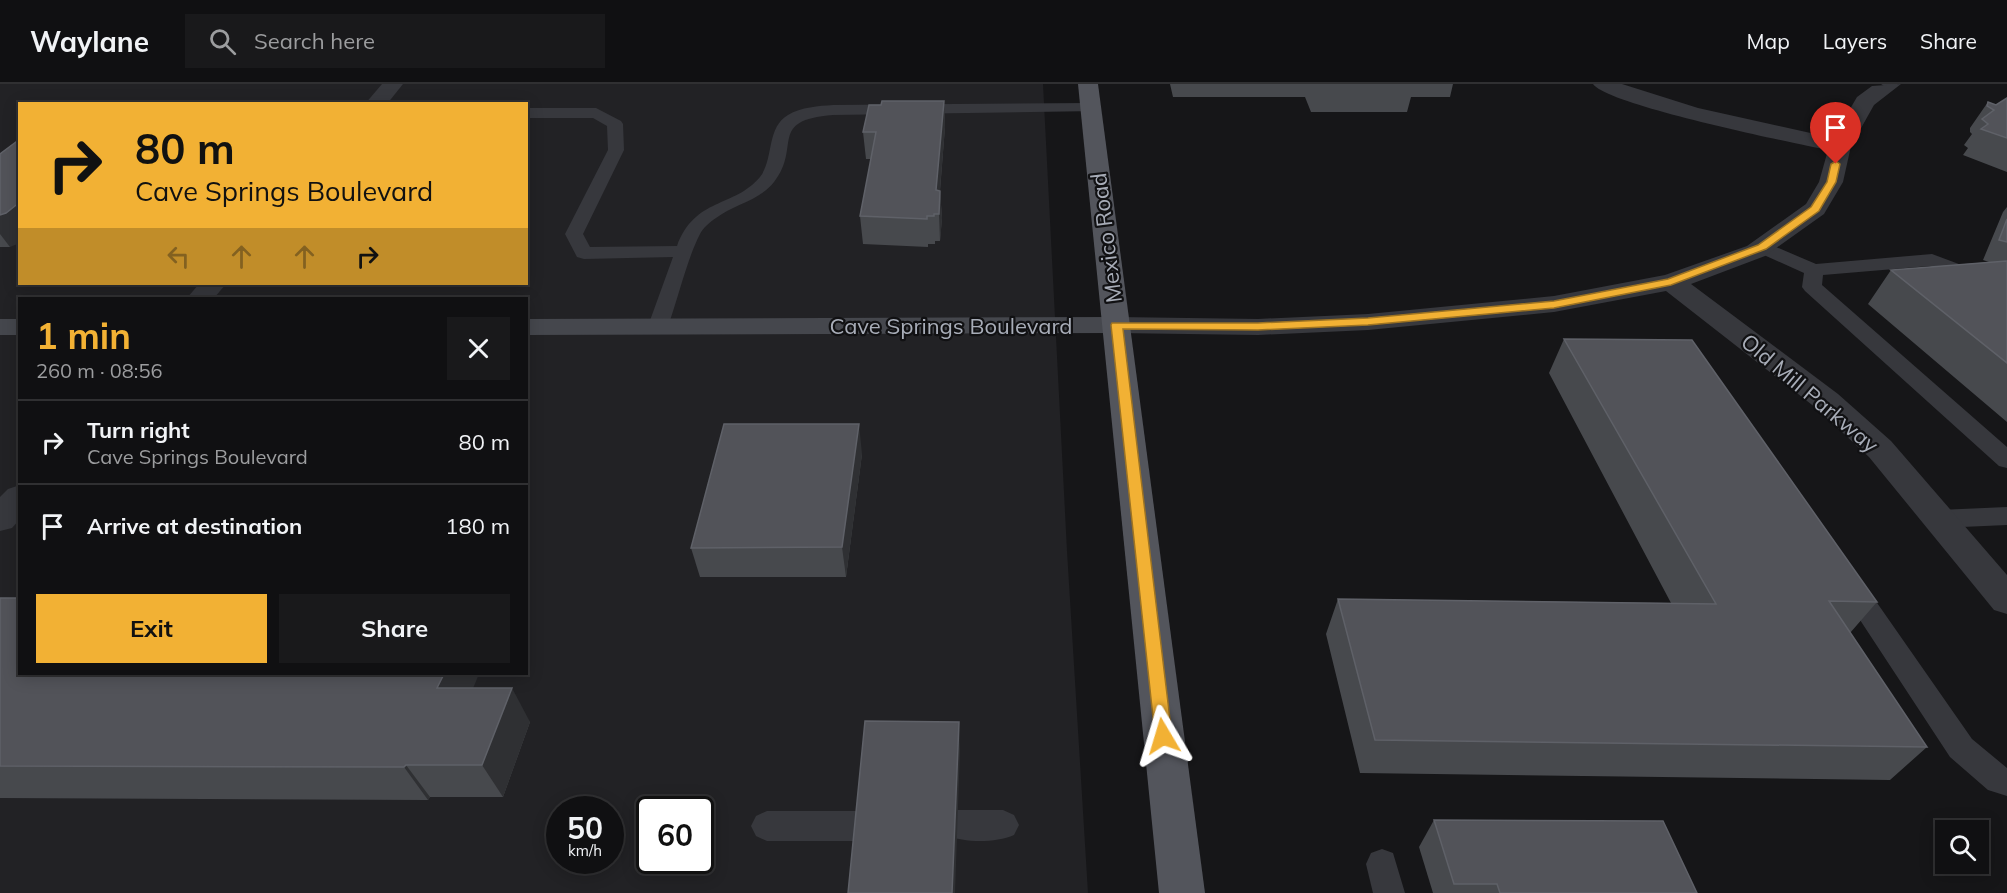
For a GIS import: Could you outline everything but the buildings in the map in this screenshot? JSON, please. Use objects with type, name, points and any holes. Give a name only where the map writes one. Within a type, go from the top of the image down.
[{"type":"main road","name":"Mexico Road","points":[[1089,96],[1182,893]]},
{"type":"street","points":[[377,102],[393,84]]},
{"type":"street","points":[[1603,84],[1640,99],[1696,115],[1840,146]]},
{"type":"street","name":"Cave Springs Boulevard","points":[[528,327],[1117,325],[1258,327],[1368,322],[1554,304],[1671,282],[1762,247],[1815,209],[1832,182],[1840,146],[1865,102],[1890,84]]},
{"type":"street","name":"Old Mill Parkway","points":[[1671,282],[1827,401],[1880,449],[2007,600]]},
{"type":"street","points":[[201,297],[212,285]]},
{"type":"street","points":[[0,327],[18,327]]},
{"type":"street","points":[[0,519],[18,499]]},
{"type":"lane","points":[[657,326],[691,233],[698,221],[726,203],[759,188],[770,176],[785,127],[800,116],[833,110],[1089,96]]},
{"type":"lane","points":[[528,113],[596,113],[615,124],[616,150],[574,234],[584,253],[685,250]]},
{"type":"lane","points":[[1762,247],[1814,270],[1932,260],[2007,289]]},
{"type":"lane","points":[[1814,270],[1812,287],[2007,460]]},
{"type":"lane","points":[[1939,519],[2007,516]]},
{"type":"lane","points":[[1835,561],[1961,748],[1999,780],[2007,782]]},
{"type":"lane","points":[[957,825],[1003,825]]},
{"type":"lane","points":[[767,826],[863,826]]},
{"type":"shaded area","points":[[0,84],[1043,84],[1067,551],[1088,893],[0,893]]},
{"type":"route","points":[[1163,736],[1117,325],[1258,327],[1368,322],[1554,304],[1671,282],[1762,247],[1815,209],[1832,182],[1836,164]]}]
